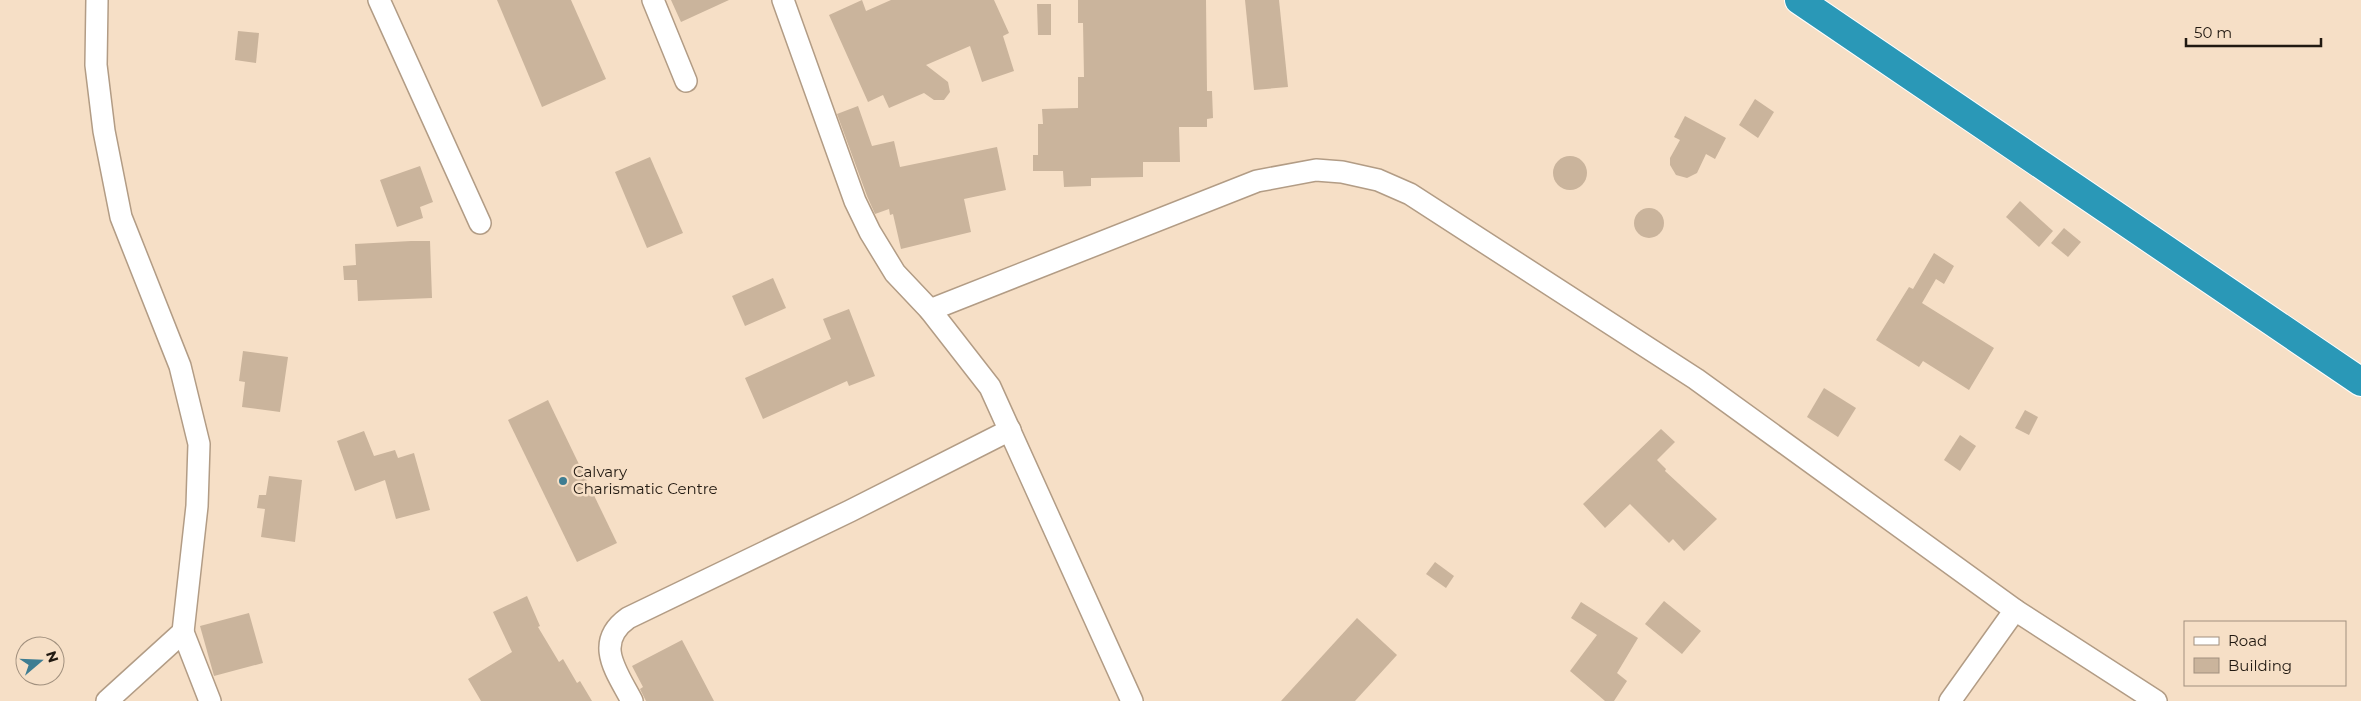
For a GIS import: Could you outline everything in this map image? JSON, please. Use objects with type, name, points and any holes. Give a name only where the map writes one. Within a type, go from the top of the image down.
[{"type":"highway","points":[[1799,0],[2361,382]]},
{"type":"street","points":[[96,0],[97,75],[104,131],[121,217],[180,366],[200,444],[197,506],[183,632],[210,701]]},
{"type":"street","points":[[379,0],[480,223]]},
{"type":"street","points":[[653,0],[686,81]]},
{"type":"street","points":[[783,0],[855,201],[870,232],[894,273],[930,310],[990,387],[1132,701]]},
{"type":"street","points":[[930,310],[1257,181],[1316,170],[1342,172],[1378,180],[1410,194],[1696,379],[2015,610],[2156,701]]},
{"type":"street","points":[[632,701],[609,654],[610,641],[618,626],[623,622],[1010,430]]},
{"type":"street","points":[[1950,701],[2015,610]]},
{"type":"street","points":[[106,701],[183,632]]},
{"type":"building","points":[[497,0],[571,0],[606,79],[542,107]]},
{"type":"building","points":[[671,0],[729,0],[681,22]]},
{"type":"building","points":[[862,0],[866,11],[891,0],[994,0],[1009,33],[1003,36],[1014,71],[982,82],[970,46],[926,65],[948,82],[950,92],[944,100],[934,100],[924,93],[889,108],[883,95],[868,102],[829,15]]},
{"type":"building","points":[[1078,0],[1206,0],[1207,91],[1212,91],[1213,118],[1207,119],[1207,127],[1179,127],[1180,162],[1143,162],[1143,177],[1091,178],[1091,186],[1064,187],[1063,171],[1033,171],[1033,155],[1038,155],[1038,124],[1043,124],[1042,109],[1078,108],[1078,77],[1084,77],[1083,23],[1078,23]]},
{"type":"building","points":[[1245,0],[1279,0],[1288,87],[1254,90]]},
{"type":"building","points":[[1037,4],[1051,4],[1051,35],[1038,35]]},
{"type":"building","points":[[238,31],[259,33],[256,63],[235,60]]},
{"type":"building","points":[[1755,99],[1774,112],[1758,138],[1739,125]]},
{"type":"building","points":[[858,106],[872,146],[894,141],[900,167],[997,147],[1006,190],[964,199],[971,232],[901,249],[893,214],[890,215],[889,209],[875,214],[837,114]]},
{"type":"building","points":[[1685,116],[1726,138],[1715,159],[1706,154],[1697,173],[1687,178],[1676,175],[1670,165],[1670,158],[1680,140],[1674,137]]},
{"type":"building","points":[[1570,156],[1577,157],[1582,161],[1586,166],[1586,180],[1582,185],[1577,189],[1570,190],[1563,189],[1558,185],[1554,180],[1553,173],[1554,166],[1558,161],[1563,157]]},
{"type":"building","points":[[650,157],[683,233],[647,248],[615,172]]},
{"type":"building","points":[[420,166],[433,202],[420,207],[423,218],[397,227],[380,180]]},
{"type":"building","points":[[2020,201],[2053,231],[2039,247],[2006,217]]},
{"type":"building","points":[[1649,208],[1660,212],[1664,223],[1660,234],[1649,238],[1638,234],[1634,223],[1638,212]]},
{"type":"building","points":[[2064,228],[2081,242],[2068,257],[2051,243]]},
{"type":"building","points":[[430,241],[432,298],[358,301],[357,280],[344,280],[343,266],[356,265],[355,244]]},
{"type":"building","points":[[1934,253],[1954,266],[1944,284],[1936,279],[1922,303],[1994,348],[1969,390],[1923,361],[1919,367],[1876,340],[1909,287],[1913,289]]},
{"type":"building","points":[[773,278],[786,308],[745,326],[732,296]]},
{"type":"building","points":[[849,309],[875,376],[849,386],[847,381],[763,419],[745,378],[831,339],[823,319]]},
{"type":"building","points":[[243,351],[288,357],[280,412],[242,407],[245,382],[239,381]]},
{"type":"building","points":[[1824,388],[1856,408],[1838,437],[1807,417]]},
{"type":"building","name":"Calvary Charismatic Centre","points":[[548,400],[617,543],[577,562],[508,420]]},
{"type":"building","points":[[2025,410],[2038,417],[2029,435],[2015,428]]},
{"type":"building","points":[[1661,429],[1675,442],[1657,460],[1666,469],[1665,471],[1717,519],[1684,551],[1673,539],[1669,543],[1630,504],[1605,528],[1583,504]]},
{"type":"building","points":[[364,431],[374,456],[395,450],[398,458],[414,453],[430,510],[396,519],[385,480],[355,491],[337,441]]},
{"type":"building","points":[[1960,435],[1976,446],[1960,471],[1944,460]]},
{"type":"building","points":[[269,476],[302,480],[295,542],[261,537],[265,509],[257,508],[259,495],[266,495]]},
{"type":"building","points":[[1435,562],[1454,576],[1446,588],[1426,574]]},
{"type":"building","points":[[527,596],[540,626],[538,627],[559,662],[563,659],[577,683],[580,681],[592,701],[481,701],[468,679],[512,652],[493,612]]},
{"type":"building","points":[[1664,601],[1701,631],[1682,654],[1645,624]]},
{"type":"building","points":[[1581,602],[1638,638],[1617,673],[1627,681],[1614,701],[1605,701],[1570,671],[1597,635],[1571,618]]},
{"type":"building","points":[[249,613],[263,663],[214,676],[200,626]]},
{"type":"building","points":[[1357,618],[1397,655],[1355,701],[1281,701]]},
{"type":"building","points":[[682,640],[714,701],[646,701],[640,689],[643,687],[632,666]]},
{"type":"place","name":"Calvary Charismatic Centre","points":[[563,481]]}]
